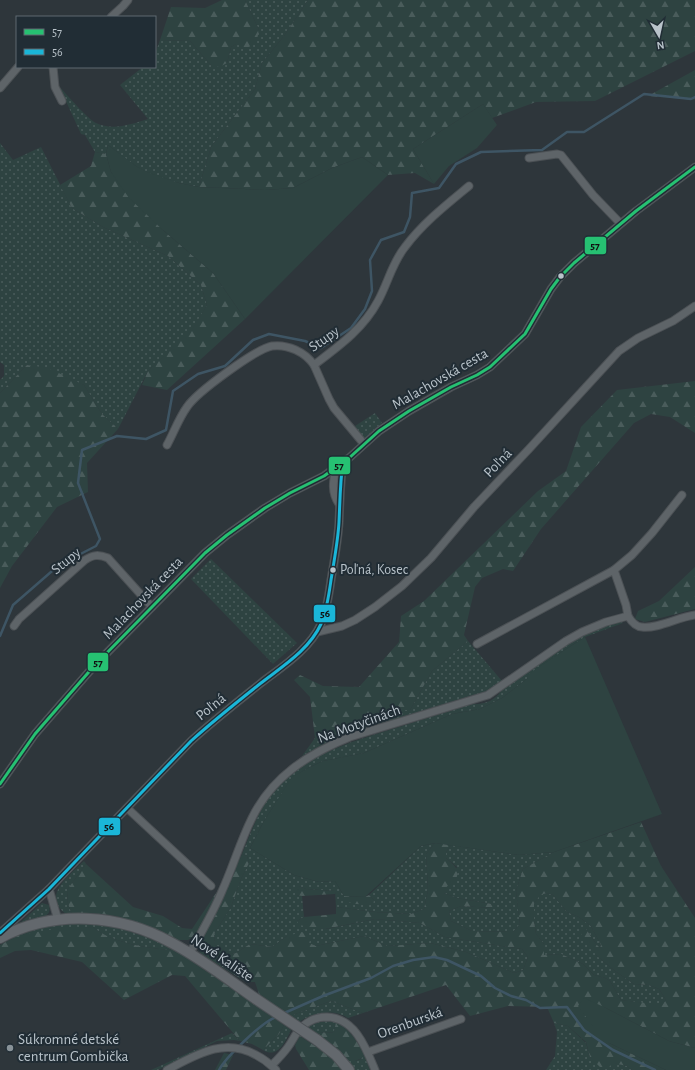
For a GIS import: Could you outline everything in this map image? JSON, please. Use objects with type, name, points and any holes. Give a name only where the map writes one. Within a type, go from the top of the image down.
[{"type":"street","points":[[112,16],[128,0]]},
{"type":"street","points":[[0,88],[17,68]]},
{"type":"street","points":[[53,68],[55,87],[62,101]]},
{"type":"street","points":[[529,158],[557,154],[561,155],[593,196],[620,223]]},
{"type":"street","name":"Malachovská cesta","points":[[0,784],[44,723],[94,666],[205,553],[265,508],[290,493],[321,478],[336,468],[379,431],[409,410],[490,367],[525,334],[551,289],[560,277],[574,263],[620,223],[695,167]]},
{"type":"street","name":"Stupy","points":[[167,445],[183,413],[193,400],[216,380],[261,350],[270,346],[288,347],[306,355],[314,365],[342,344],[360,328],[373,311],[379,301],[394,264],[405,246],[437,212],[469,186]]},
{"type":"street","name":"Poľná","points":[[316,632],[342,626],[355,620],[402,586],[431,558],[474,507],[618,351],[638,338],[673,321],[695,306]]},
{"type":"street","points":[[314,365],[334,408],[364,444]]},
{"type":"street","points":[[339,504],[341,497],[343,462]]},
{"type":"street","points":[[336,468],[333,488],[335,498],[339,504]]},
{"type":"street","points":[[321,478],[334,478],[341,483]]},
{"type":"street","points":[[321,478],[333,488]]},
{"type":"street","points":[[477,644],[614,570],[652,533],[682,495]]},
{"type":"street","name":"Poľná","points":[[0,933],[49,889],[191,741],[305,647],[321,623],[326,606],[339,523],[339,504]]},
{"type":"street","name":"Stupy","points":[[14,626],[19,619],[85,560],[93,556],[100,555],[108,558],[152,607]]},
{"type":"street","points":[[614,570],[626,605],[628,616],[634,624],[642,627],[695,615]]},
{"type":"street","name":"Na Motyčinách","points":[[190,953],[222,892],[251,818],[270,788],[295,766],[330,745],[350,737],[488,695],[571,638],[606,622],[628,616]]},
{"type":"street","points":[[127,808],[210,886]]},
{"type":"street","points":[[49,889],[58,920]]},
{"type":"street","name":"Nové Kalište","points":[[0,938],[29,926],[58,920],[103,919],[128,925],[171,942],[190,953],[318,1040],[336,1055],[349,1070]]},
{"type":"street","points":[[167,1070],[210,1050],[229,1047],[245,1050],[260,1057],[274,1068],[298,1030],[307,1022],[318,1018],[334,1017],[348,1023],[358,1035],[368,1052],[375,1070]]},
{"type":"street","name":"Orenburská","points":[[368,1052],[461,1019]]},
{"type":"green space","points":[[222,0],[245,0],[259,30],[256,44],[246,48],[236,44],[231,47],[227,63],[219,67],[211,65],[190,41],[160,40],[171,7],[205,8]]},
{"type":"green space","points":[[245,0],[308,0],[284,36],[262,63],[255,89],[211,147],[199,187],[152,175],[131,163],[108,145],[106,154],[95,152],[85,135],[81,134],[59,86],[83,112],[96,123],[116,127],[129,125],[148,119],[120,85],[142,68],[156,68],[156,51],[160,40],[190,41],[211,65],[227,63],[231,47],[259,30]]},
{"type":"green space","points":[[308,0],[695,0],[695,51],[595,101],[536,102],[492,118],[483,104],[413,149],[434,184],[415,173],[388,175],[362,157],[332,168],[293,188],[265,190],[199,187],[211,147],[255,89],[262,63],[284,36]]},
{"type":"green space","points":[[695,70],[695,100],[648,96]]},
{"type":"green space","points":[[483,104],[497,125],[477,148],[449,166],[434,184],[413,149]]},
{"type":"green space","points":[[0,143],[13,160],[41,147],[72,208],[103,227],[168,256],[201,285],[207,305],[193,329],[148,371],[118,429],[102,414],[84,385],[27,365],[0,393],[0,380],[4,376],[4,365],[0,362]]},
{"type":"green space","points":[[108,145],[136,166],[147,172],[179,183],[199,187],[265,190],[293,188],[332,168],[362,157],[388,175],[245,319],[213,273],[164,231],[129,198],[111,172],[106,154]]},
{"type":"green space","points":[[95,152],[106,154],[111,172],[164,231],[213,273],[245,319],[167,390],[142,385],[148,371],[193,328],[207,305],[201,285],[168,256],[103,227],[72,208],[60,185],[91,166]]},
{"type":"green space","points":[[27,365],[48,368],[84,385],[102,414],[118,429],[87,463],[88,492],[57,507],[12,566],[0,588],[0,393]]},
{"type":"green space","points":[[695,381],[695,433],[670,417],[651,414],[634,423],[541,529],[513,571],[503,569],[482,578],[475,587],[464,635],[468,641],[432,671],[410,710],[380,710],[315,738],[310,697],[294,680],[300,675],[323,686],[359,687],[399,642],[401,616],[424,601],[538,491],[566,471],[581,427],[617,390]]},
{"type":"green space","points":[[375,413],[382,423],[365,438],[363,438],[355,426]]},
{"type":"green space","points":[[211,559],[297,643],[273,664],[191,579]]},
{"type":"green space","points":[[695,567],[695,609],[645,622],[635,619],[638,611],[659,601]]},
{"type":"green space","points":[[621,622],[623,623],[585,637],[528,675],[528,678],[502,698],[480,709],[452,714],[364,753],[323,761],[293,777],[264,821],[250,848],[294,875],[319,882],[335,881],[344,896],[344,901],[374,900],[369,895],[421,846],[435,843],[426,854],[428,890],[424,909],[411,914],[375,912],[336,907],[335,891],[306,889],[299,886],[296,895],[302,896],[304,917],[297,921],[326,929],[375,919],[420,923],[445,937],[522,949],[528,957],[523,970],[514,973],[466,952],[430,943],[387,946],[364,936],[316,946],[287,936],[272,947],[250,944],[236,953],[231,954],[215,945],[214,934],[231,907],[241,879],[249,863],[247,856],[242,854],[253,827],[271,794],[289,775],[318,757],[350,743],[472,704],[488,702],[558,650],[588,633]]},
{"type":"green space","points":[[585,637],[662,814],[554,852],[519,855],[435,843],[421,846],[365,897],[344,896],[335,881],[319,882],[294,875],[250,848],[264,821],[292,777],[323,761],[364,753],[452,714],[480,709],[502,698],[528,678],[527,675]]},
{"type":"green space","points":[[468,641],[502,681],[487,691],[339,736],[302,756],[315,738],[380,710],[410,710],[432,671]]},
{"type":"green space","points":[[641,822],[661,866],[695,918],[695,1048],[669,1041],[604,1007],[609,1043],[666,1070],[632,1070],[627,1066],[613,1063],[608,1068],[602,1069],[590,1057],[586,1042],[568,1026],[554,1023],[547,1007],[508,1006],[470,1016],[446,985],[363,1013],[331,1001],[290,1016],[259,994],[255,982],[246,982],[200,953],[200,945],[242,854],[247,856],[249,863],[241,879],[231,907],[214,934],[215,945],[231,954],[236,953],[250,944],[272,947],[287,936],[302,932],[311,937],[309,943],[316,946],[364,936],[387,946],[430,943],[466,952],[514,973],[523,970],[528,957],[522,949],[445,937],[420,923],[375,919],[325,929],[299,925],[297,921],[304,917],[336,914],[336,907],[375,912],[411,914],[424,909],[428,890],[426,854],[435,843],[451,845],[446,852],[446,858],[457,869],[454,884],[445,887],[444,893],[457,898],[492,904],[494,906],[493,908],[461,906],[449,911],[451,921],[472,931],[513,932],[520,924],[516,891],[523,869],[554,852]],"holes":[[[547,893],[553,895],[567,912],[579,917],[591,926],[601,945],[600,948],[586,929],[582,928],[581,934],[596,955],[634,984],[649,985],[659,989],[666,1000],[662,1005],[621,1000],[610,981],[594,975],[583,964],[561,954],[544,955],[544,944],[536,934],[534,904],[540,895]]]},
{"type":"green space","points":[[451,845],[519,855],[554,852],[523,869],[516,891],[520,924],[513,932],[472,931],[451,921],[449,911],[461,906],[493,908],[492,904],[457,898],[444,893],[444,887],[457,867],[446,858],[446,852]]},
{"type":"green space","points":[[84,861],[86,864],[67,890],[68,904],[72,914],[66,914],[59,907],[56,900],[57,893],[65,879]]},
{"type":"green space","points":[[86,864],[133,907],[163,916],[182,928],[192,929],[220,887],[196,935],[188,940],[178,940],[146,926],[116,916],[91,913],[72,914],[68,904],[67,890]]},
{"type":"green space","points":[[299,886],[306,889],[335,891],[335,894],[296,895],[295,890]]},
{"type":"green space","points":[[547,893],[553,895],[567,912],[579,917],[591,926],[601,945],[600,948],[586,929],[596,955],[634,984],[649,985],[659,989],[666,1000],[662,1006],[621,1000],[610,981],[594,975],[583,964],[561,954],[544,955],[544,944],[536,934],[534,904],[540,894]]},
{"type":"green space","points":[[369,895],[374,900],[373,905],[356,904],[344,901],[344,896],[365,897]]},
{"type":"green space","points":[[42,903],[49,905],[50,909],[48,914],[44,917],[19,924]]},
{"type":"green space","points":[[93,923],[135,933],[175,950],[143,947],[120,941],[101,933],[93,927],[19,935],[61,924]]},
{"type":"green space","points":[[93,927],[101,933],[121,941],[143,947],[175,950],[284,1025],[279,1034],[263,1050],[252,1044],[240,1041],[185,976],[172,975],[124,1000],[82,962],[31,950],[15,951],[0,958],[0,945],[19,935],[55,929]]},
{"type":"green space","points":[[584,998],[669,1041],[695,1048],[695,1070],[666,1070],[609,1043],[592,1025],[578,1006]]},
{"type":"green space","points":[[331,1001],[363,1013],[348,1018],[329,1012],[310,1016],[299,1022],[290,1016]]},
{"type":"green space","points":[[319,1022],[336,1022],[334,1032],[317,1034],[307,1027]]},
{"type":"green space","points":[[336,1022],[346,1028],[356,1040],[364,1054],[362,1058],[355,1061],[348,1061],[333,1045],[317,1034],[334,1032]]},
{"type":"green space","points":[[554,1023],[568,1026],[586,1043],[590,1057],[627,1066],[632,1070],[546,1070],[555,1056],[557,1032]]},
{"type":"green space","points":[[284,1025],[291,1030],[280,1048],[273,1052],[263,1050],[279,1034]]},
{"type":"green space","points":[[232,1033],[240,1041],[217,1041],[158,1070],[151,1070]]},
{"type":"green space","points":[[300,1036],[336,1060],[343,1070],[309,1070],[296,1049],[295,1045]]},
{"type":"green space","points":[[224,1053],[233,1055],[226,1070],[215,1070]]},
{"type":"green space","points":[[364,1054],[370,1070],[355,1070],[348,1061],[361,1059]]},
{"type":"waterway","points":[[0,636],[13,605],[59,565],[96,546],[100,539],[78,483],[82,450],[117,436],[146,439],[166,430],[173,391],[198,374],[225,366],[253,340],[269,334],[305,341],[321,348],[351,328],[365,309],[372,291],[370,260],[381,240],[404,232],[410,217],[412,193],[439,188],[456,164],[481,152],[542,150],[567,132],[584,132],[644,94],[691,99],[695,97]]},
{"type":"waterway","points":[[282,1014],[323,996],[371,978],[393,966],[413,960],[434,957],[447,960],[481,976],[495,988],[511,996],[526,1000],[540,1008],[567,1007],[584,1030],[613,1050],[655,1070]]},
{"type":"waterway","points":[[219,1070],[245,1040],[276,1017]]},
{"type":"transit line","name":"57","points":[[0,784],[35,734],[94,666],[205,553],[265,508],[290,493],[324,476],[349,458],[379,431],[409,411],[490,367],[525,334],[551,289],[560,277],[574,263],[636,211],[695,167]]},
{"type":"transit line","name":"56","points":[[0,933],[49,889],[191,741],[234,704],[295,657],[310,642],[321,624],[329,596],[336,551],[343,462]]},
{"type":"place","name":"Poľná, Kosec","points":[[333,570]]},
{"type":"place","name":"Súkromné detské centrum Gombička","points":[[10,1048]]}]
